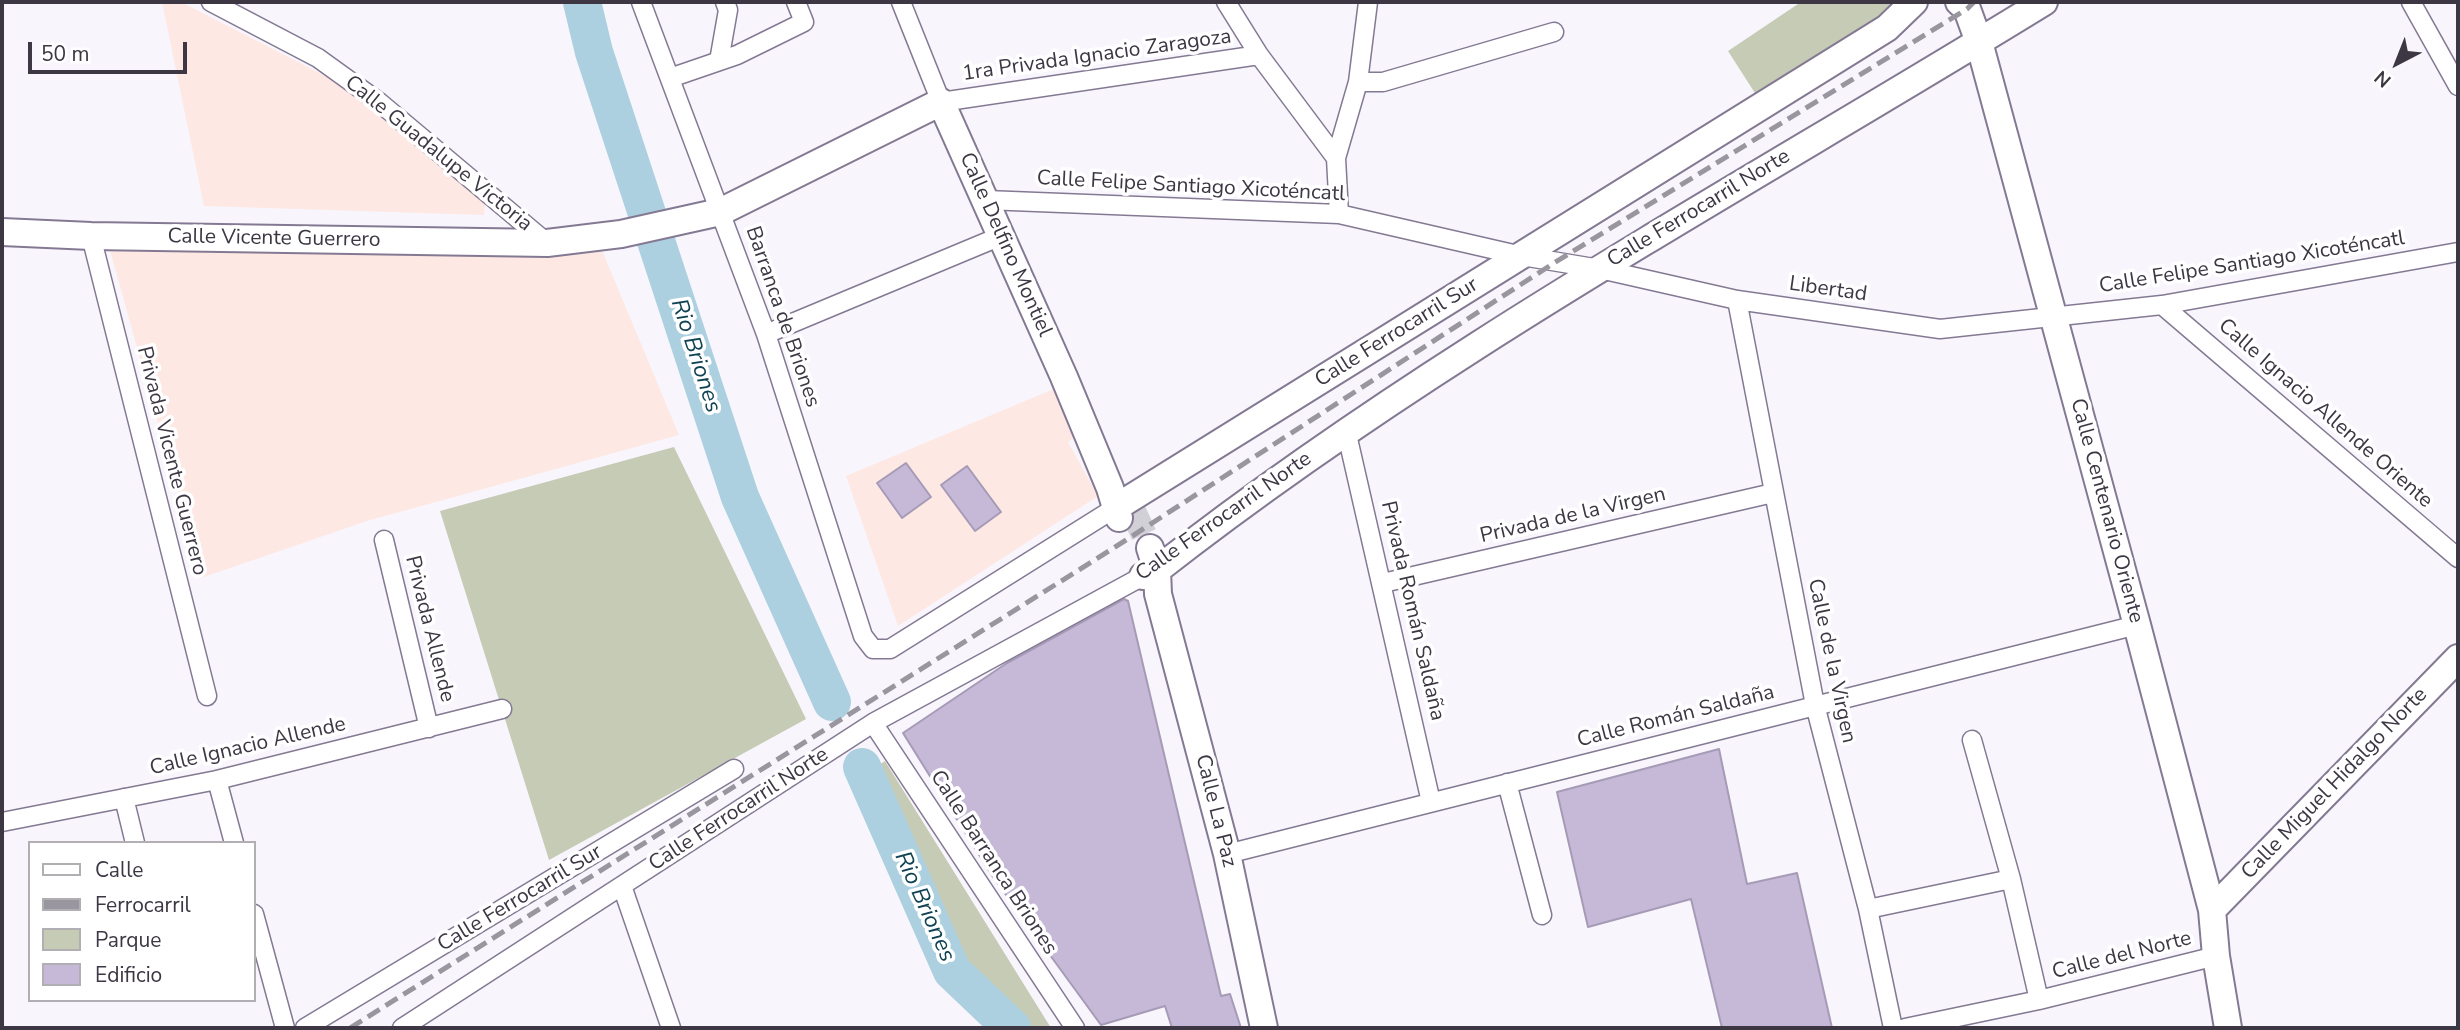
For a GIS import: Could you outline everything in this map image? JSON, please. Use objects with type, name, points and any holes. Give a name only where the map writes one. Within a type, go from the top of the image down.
[{"type":"main road","name":"Calle Ferrocarril Sur","points":[[1120,505],[1887,28],[1914,2]]},
{"type":"main road","name":"Calle Centenario Oriente","points":[[1959,2],[1967,9],[1979,42],[2137,625],[2211,911],[2228,1028]]},
{"type":"main road","name":"Calle Ferrocarril Norte","points":[[1149,568],[1346,430],[1600,269],[2044,2]]},
{"type":"main road","name":"Calle Guadalupe Victoria","points":[[547,243],[621,234],[720,212],[941,102]]},
{"type":"main road","name":"Calle Delfino Montiel","points":[[941,102],[1120,505]]},
{"type":"main road","name":"Calle Vicente Guerrero","points":[[2,232],[91,236],[547,243]]},
{"type":"main road","name":"Calle La Paz","points":[[1149,568],[1227,854],[1264,1028]]},
{"type":"main road","name":"Calle Miguel Hidalgo Norte","points":[[2211,911],[2458,658]]},
{"type":"street","name":"Calle Guadalupe Victoria","points":[[211,2],[318,58],[379,102],[547,243]]},
{"type":"street","name":"Barranca de Briones","points":[[641,2],[766,334],[863,636],[873,649]]},
{"type":"street","points":[[719,61],[728,10],[725,2]]},
{"type":"street","points":[[670,78],[719,61],[804,22],[796,2]]},
{"type":"street","name":"Calle Delfino Montiel","points":[[901,2],[941,102]]},
{"type":"street","points":[[1226,2],[1259,55],[1336,158]]},
{"type":"street","points":[[1339,214],[1336,158],[1357,82],[1368,2]]},
{"type":"street","points":[[2411,2],[2458,86]]},
{"type":"street","points":[[1357,82],[1383,82],[1554,32]]},
{"type":"street","name":"1ra Privada Ignacio Zaragoza","points":[[941,102],[1259,55]]},
{"type":"street","name":"Calle Felipe Santiago Xicoténcatl","points":[[986,200],[1339,214],[1522,256],[1600,269]]},
{"type":"street","name":"Privada Vicente Guerrero","points":[[91,236],[207,696]]},
{"type":"street","points":[[766,334],[1001,236]]},
{"type":"street","name":"Calle Felipe Santiago Xicoténcatl","points":[[2053,317],[2162,305],[2458,252]]},
{"type":"street","name":"Libertad","points":[[1600,269],[1737,300],[1940,329],[2053,317]]},
{"type":"street","name":"Calle de la Virgen","points":[[1737,300],[1815,705],[1868,909],[1894,1028]]},
{"type":"street","name":"Calle Ignacio Allende Oriente","points":[[2162,305],[2458,558]]},
{"type":"street","name":"Privada Román Saldaña","points":[[1346,430],[1431,802]]},
{"type":"street","name":"Privada de la Virgen","points":[[1383,583],[1773,493]]},
{"type":"street","name":"Calle Ferrocarril Sur","points":[[873,649],[890,649],[1120,505]]},
{"type":"street","name":"Privada Allende","points":[[384,540],[429,728]]},
{"type":"street","name":"Calle Ferrocarril Norte","points":[[402,1028],[873,723],[1149,568]]},
{"type":"street","name":"Calle Román Saldaña","points":[[1227,854],[2137,625]]},
{"type":"street","name":"Calle Ignacio Allende","points":[[2,822],[216,780],[502,709]]},
{"type":"street","name":"Calle Barranca Briones","points":[[873,723],[1075,1028]]},
{"type":"street","name":"Calle del Norte","points":[[1972,740],[2011,879],[2039,1000]]},
{"type":"street","name":"Calle Ferrocarril Sur","points":[[305,1028],[734,769]]},
{"type":"street","points":[[216,780],[233,841]]},
{"type":"street","points":[[1507,783],[1542,915]]},
{"type":"street","points":[[124,798],[135,841]]},
{"type":"street","points":[[1868,909],[2011,879]]},
{"type":"street","points":[[622,886],[671,1028]]},
{"type":"street","points":[[256,921],[285,1028]]},
{"type":"street","name":"Calle del Norte","points":[[1905,1028],[2039,1000],[2216,956]]},
{"type":"shaded area","points":[[162,2],[181,2],[339,83],[485,202],[484,215],[204,206]]},
{"type":"shaded area","points":[[108,243],[552,256],[601,248],[679,435],[367,521],[201,578]]},
{"type":"shaded area","points":[[1056,388],[1078,435],[1068,442],[1098,496],[898,626],[846,476]]},
{"type":"green space","points":[[1801,2],[1909,2],[1760,101],[1728,51]]},
{"type":"green space","points":[[674,447],[806,719],[549,860],[440,511]]},
{"type":"green space","points":[[885,761],[1051,1028],[1023,1025],[967,967],[871,770]]},
{"type":"building","points":[[906,463],[931,497],[902,518],[877,483]]},
{"type":"building","points":[[967,466],[1001,512],[975,531],[941,485]]},
{"type":"building","points":[[1124,599],[1128,601],[1221,996],[1230,994],[1241,1028],[1172,1028],[1165,1006],[1101,1025],[993,877],[903,733],[1007,663]]},
{"type":"building","points":[[1719,749],[1747,884],[1797,873],[1832,1028],[1722,1028],[1691,899],[1588,927],[1557,792]]},
{"type":"waterway","name":"Rio Briones","points":[[582,2],[594,52],[740,497],[832,702]]},
{"type":"waterway","name":"Rio Briones","points":[[862,767],[952,971],[1012,1028]]},
{"type":"tunnel","points":[[1133,511],[1150,548]]},
{"type":"railway","points":[[350,1028],[1109,551],[1554,263],[1967,9],[1974,2]]}]
